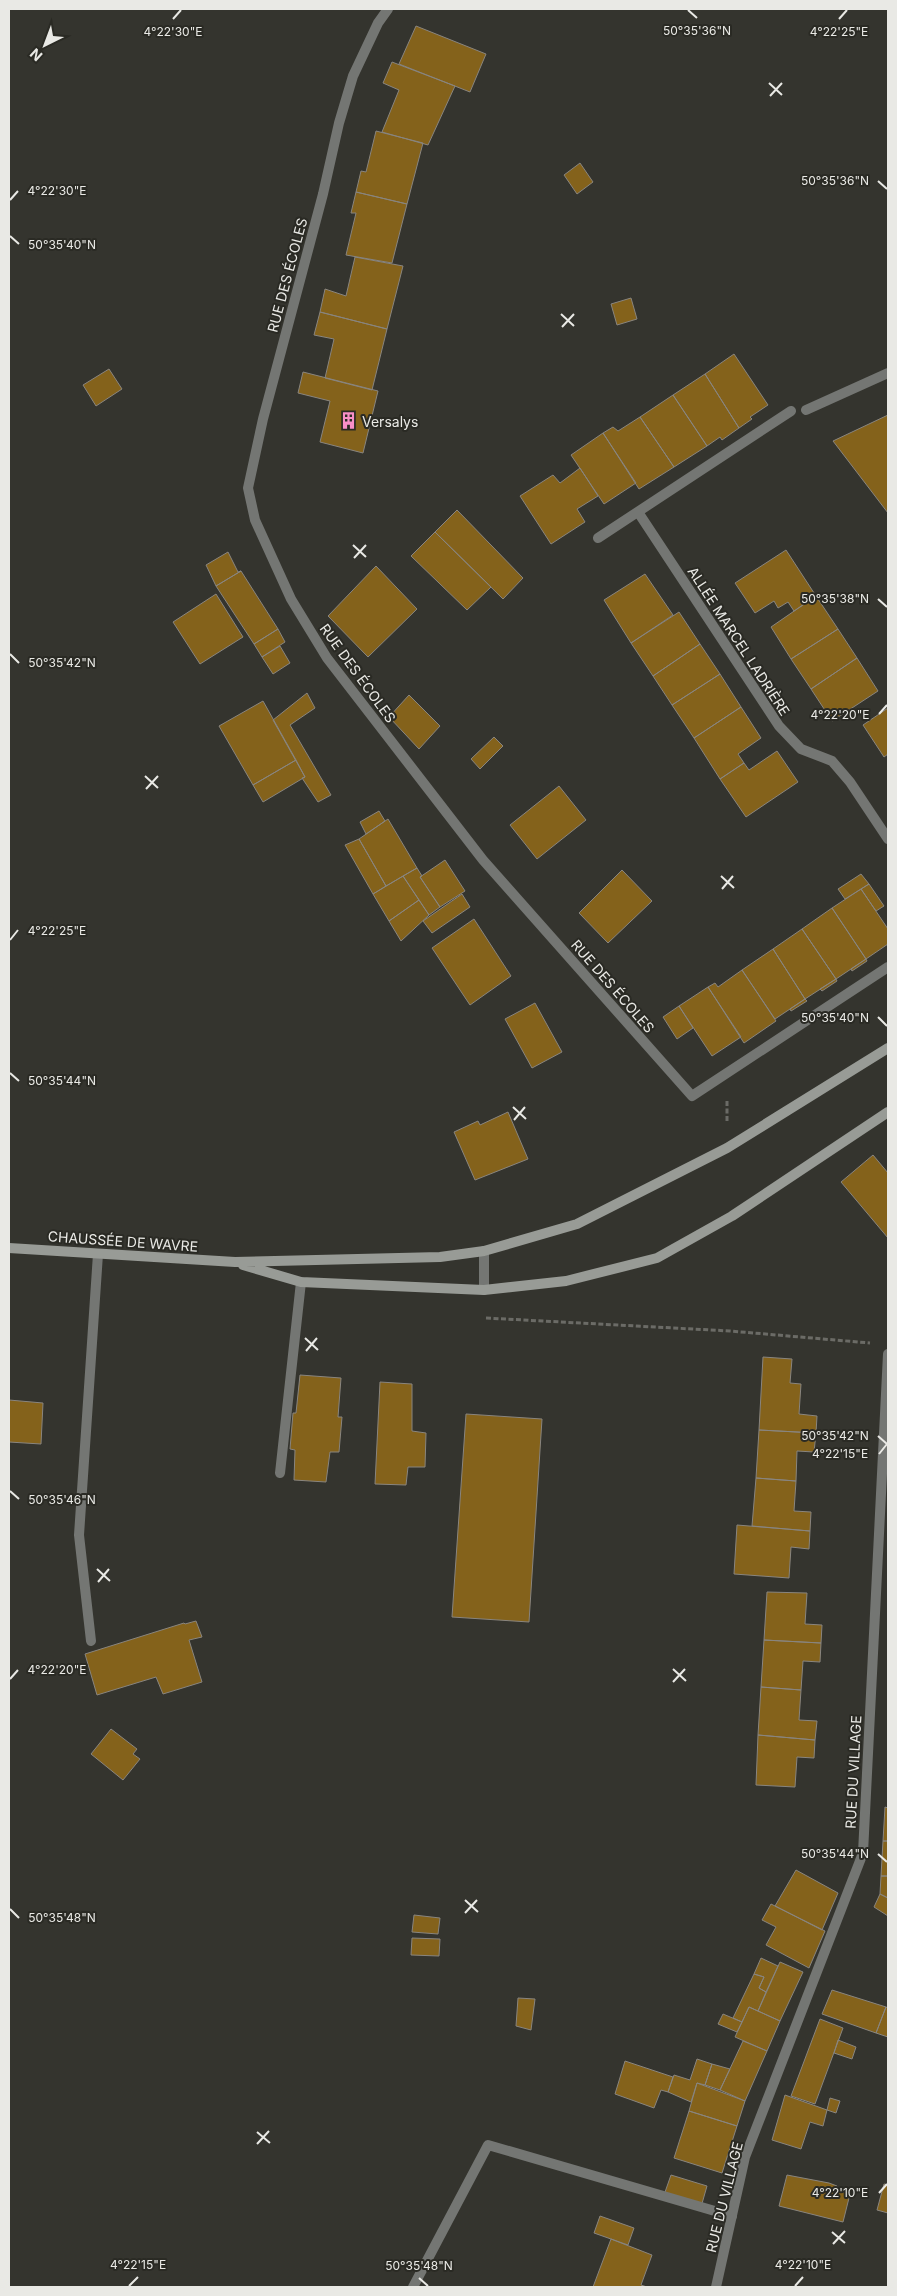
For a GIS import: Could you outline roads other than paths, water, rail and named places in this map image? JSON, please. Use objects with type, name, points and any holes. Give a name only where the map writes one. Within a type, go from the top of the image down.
[{"type":"main road","points":[[235,1262],[440,1257],[484,1251],[577,1224],[727,1148],[888,1048]]},
{"type":"main road","points":[[235,1262],[302,1282],[484,1290],[566,1281],[657,1258],[732,1216],[888,1112]]},
{"type":"main road","name":"CHAUSSÉE DE WAVRE","points":[[9,1248],[235,1262]]},
{"type":"street","name":"RUE DES ÉCOLES","points":[[388,9],[378,23],[353,76],[339,123],[323,194],[259,436],[248,488],[255,520],[291,599],[327,658],[483,860],[692,1096],[888,967]]},
{"type":"street","points":[[806,410],[888,373]]},
{"type":"street","points":[[598,538],[791,411]]},
{"type":"street","name":"ALLÉE MARCEL LADRIÈRE","points":[[638,512],[779,726],[801,749],[832,761],[850,782],[888,839]]},
{"type":"street","points":[[484,1251],[484,1290]]},
{"type":"street","points":[[91,1641],[79,1535],[98,1254]]},
{"type":"street","points":[[280,1473],[302,1282]]},
{"type":"street","name":"RUE DU VILLAGE","points":[[716,2287],[745,2157],[863,1853],[888,1354]]},
{"type":"street","points":[[413,2287],[488,2145],[732,2216]]},
{"type":"place","name":"Versalys","points":[[348,421]]}]
